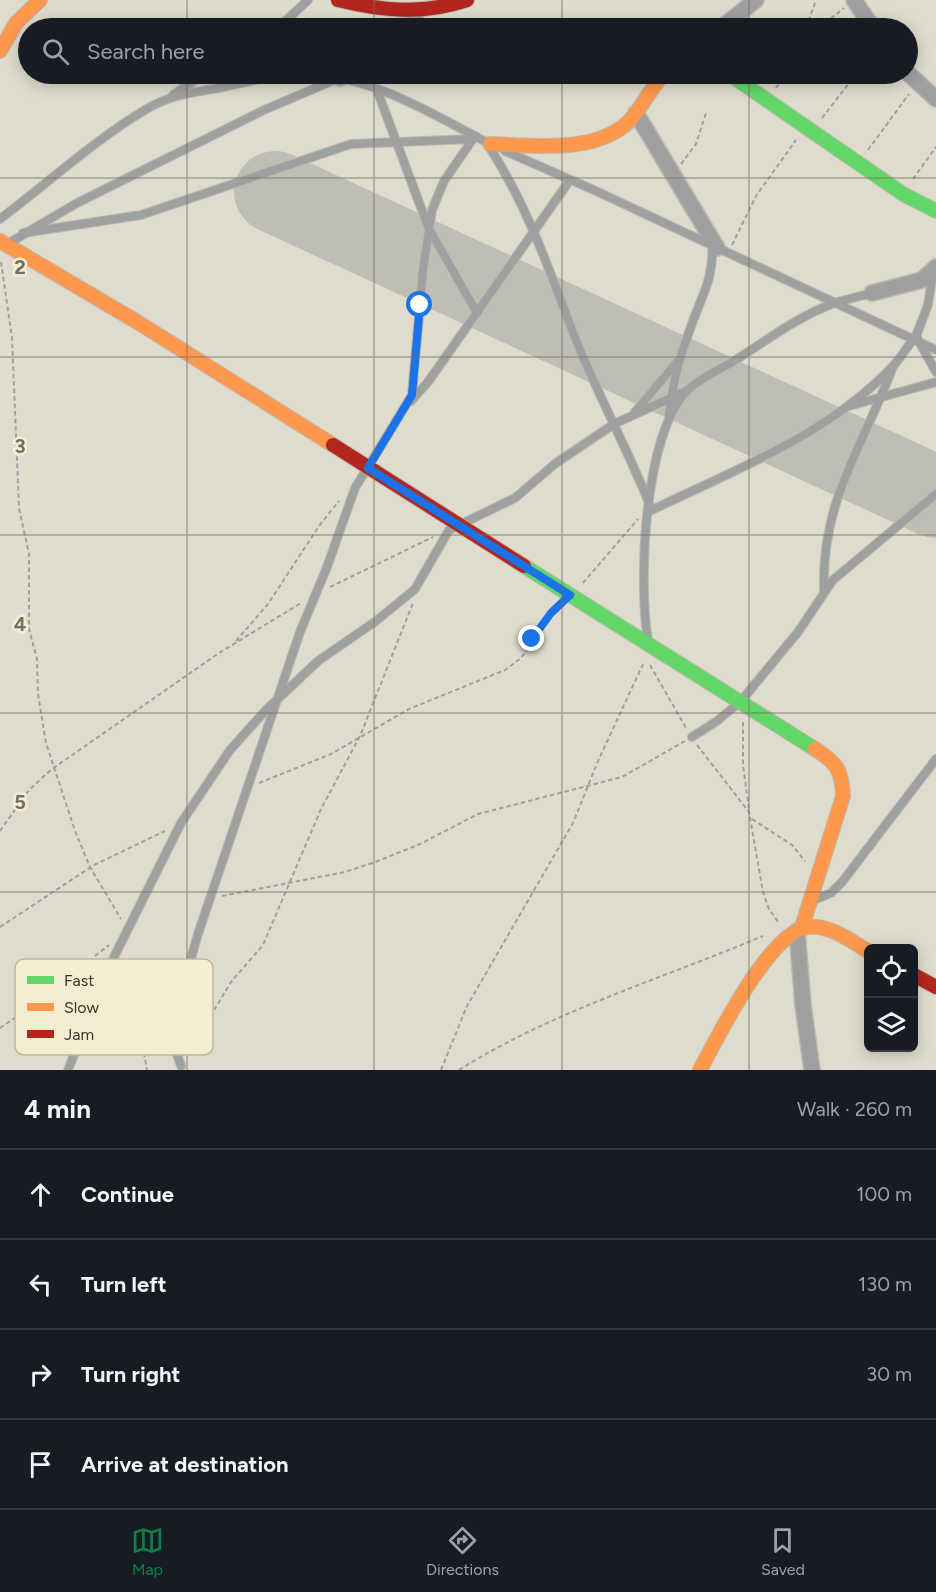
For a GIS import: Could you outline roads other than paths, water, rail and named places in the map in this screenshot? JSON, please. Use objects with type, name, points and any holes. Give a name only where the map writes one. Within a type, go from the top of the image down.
[{"type":"street","points":[[21,18],[40,0]]},
{"type":"street","points":[[338,0],[362,3],[391,12],[416,13],[467,0]]},
{"type":"street","points":[[734,18],[756,0]]},
{"type":"street","points":[[854,1],[866,18]]},
{"type":"street","points":[[415,18],[416,13]]},
{"type":"street","points":[[0,51],[18,21]]},
{"type":"street","points":[[918,83],[936,99]]},
{"type":"street","points":[[488,143],[594,141],[625,126],[655,84]]},
{"type":"street","points":[[743,84],[903,194],[936,211]]},
{"type":"street","points":[[636,113],[719,250]]},
{"type":"street","points":[[2,248],[139,323],[368,468],[453,527],[570,595],[829,758],[842,774],[843,796],[812,900],[793,930],[744,991],[700,1070]]},
{"type":"street","points":[[872,293],[904,286],[934,270]]},
{"type":"street","points":[[793,930],[813,926],[864,949]]},
{"type":"street","points":[[793,930],[812,1070]]},
{"type":"street","points":[[918,977],[936,987]]},
{"type":"lane","points":[[289,18],[308,0]]},
{"type":"lane","points":[[0,219],[100,140],[189,84]]},
{"type":"lane","points":[[172,96],[236,84]]},
{"type":"lane","points":[[2,248],[23,233],[221,131],[327,84]]},
{"type":"lane","points":[[363,84],[936,351]]},
{"type":"lane","points":[[377,90],[429,229],[477,313]]},
{"type":"lane","points":[[23,233],[141,215],[351,144],[474,137]]},
{"type":"lane","points":[[408,405],[414,383],[429,229],[437,194],[474,137]]},
{"type":"lane","points":[[488,143],[518,194],[535,231],[576,340],[650,508]]},
{"type":"lane","points":[[192,959],[277,698],[356,488],[408,405],[428,382],[570,180]]},
{"type":"lane","points":[[649,645],[643,600],[654,465],[669,417],[670,398],[679,360],[709,286],[719,250]]},
{"type":"lane","points":[[650,508],[791,441],[847,406],[893,366],[915,340],[931,295],[934,270]]},
{"type":"lane","points":[[113,959],[182,823],[230,750],[277,698],[318,661],[398,604],[419,583],[453,527],[515,498],[556,463],[614,424],[688,390],[796,320],[834,303],[872,293]]},
{"type":"lane","points":[[915,340],[936,372]]},
{"type":"lane","points":[[634,413],[662,377],[679,360]]},
{"type":"lane","points":[[824,591],[825,547],[834,505],[893,366]]},
{"type":"lane","points":[[847,406],[936,382]]},
{"type":"lane","points":[[669,417],[688,390]]},
{"type":"lane","points":[[692,737],[743,702],[798,632],[824,591],[868,549],[936,494]]},
{"type":"lane","points":[[812,900],[831,893],[842,882],[936,759]]},
{"type":"lane","points":[[68,1070],[74,1055]]},
{"type":"lane","points":[[177,1055],[181,1066]]}]
